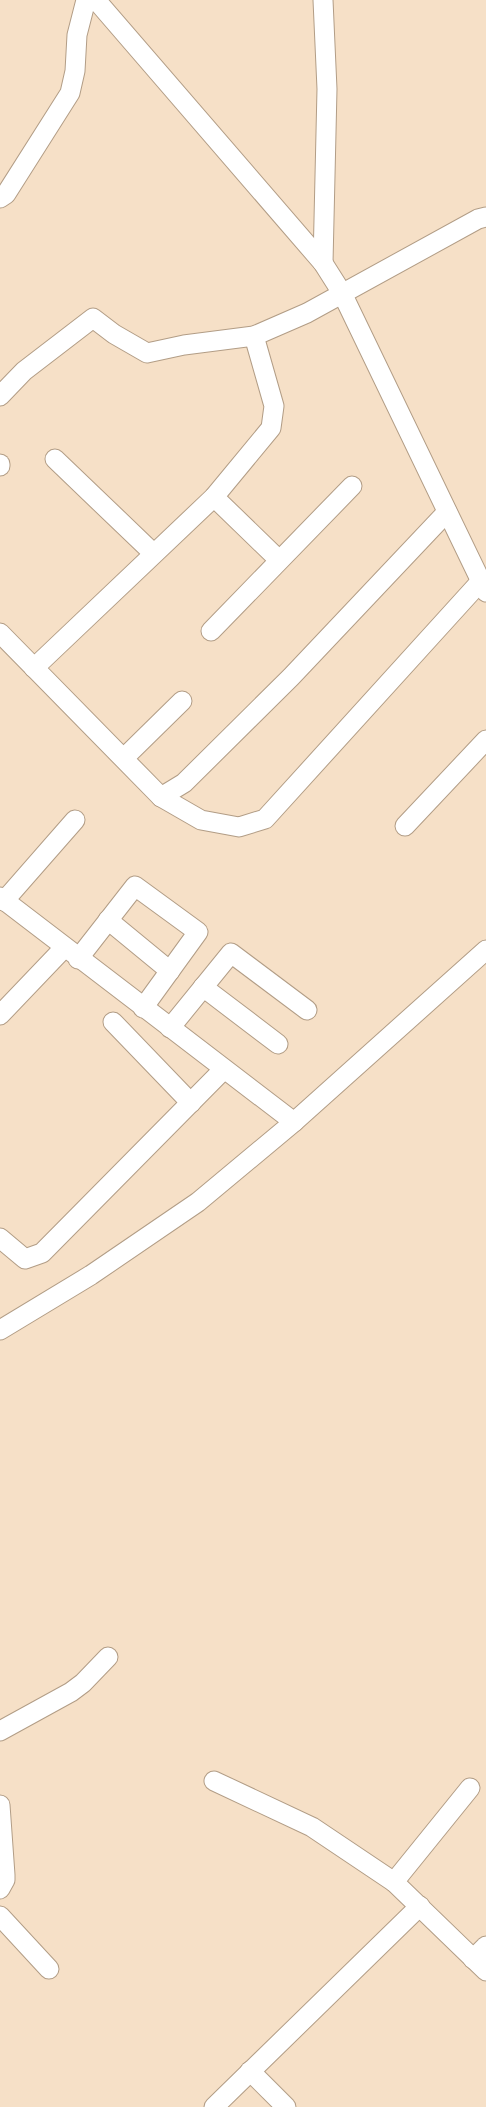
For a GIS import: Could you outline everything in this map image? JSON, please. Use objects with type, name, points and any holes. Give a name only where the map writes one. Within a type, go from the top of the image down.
[{"type":"lane","points":[[0,198],[6,194],[70,93],[75,71],[77,35],[86,0]]},
{"type":"lane","points":[[0,633],[124,757],[161,797],[201,820],[239,827],[265,819],[483,586],[342,293],[323,263],[96,0]]},
{"type":"lane","points":[[323,0],[327,89],[323,263]]},
{"type":"lane","points":[[0,396],[24,370],[94,318],[114,334],[146,353],[184,345],[254,336],[307,313],[427,245],[478,219],[486,217]]},
{"type":"lane","points":[[34,668],[152,553],[214,497],[271,428],[274,406],[254,336]]},
{"type":"lane","points":[[56,459],[152,553]]},
{"type":"lane","points":[[211,631],[352,486]]},
{"type":"lane","points":[[214,497],[278,560]]},
{"type":"lane","points":[[161,797],[184,783],[291,677],[447,512]]},
{"type":"lane","points":[[124,757],[182,701]]},
{"type":"lane","points":[[405,826],[486,740]]},
{"type":"lane","points":[[75,820],[4,906],[71,953],[294,1122]]},
{"type":"lane","points":[[0,1015],[108,920],[135,886],[198,932],[143,1008]]},
{"type":"lane","points":[[108,920],[170,971]]},
{"type":"lane","points":[[0,1330],[91,1275],[198,1202],[294,1122],[486,950]]},
{"type":"lane","points":[[170,1028],[231,953],[307,1010]]},
{"type":"lane","points":[[204,987],[278,1044]]},
{"type":"lane","points":[[113,1022],[191,1103]]},
{"type":"lane","points":[[0,1238],[25,1259],[42,1253],[224,1069]]},
{"type":"lane","points":[[0,1731],[71,1692],[83,1683],[108,1657]]},
{"type":"lane","points":[[214,1781],[312,1827],[394,1882],[482,1959]]},
{"type":"lane","points":[[394,1882],[470,1788]]},
{"type":"lane","points":[[0,1805],[5,1880],[0,1889]]},
{"type":"lane","points":[[214,2107],[420,1906]]},
{"type":"lane","points":[[0,1916],[49,1969]]},
{"type":"lane","points":[[250,2071],[286,2107]]}]
